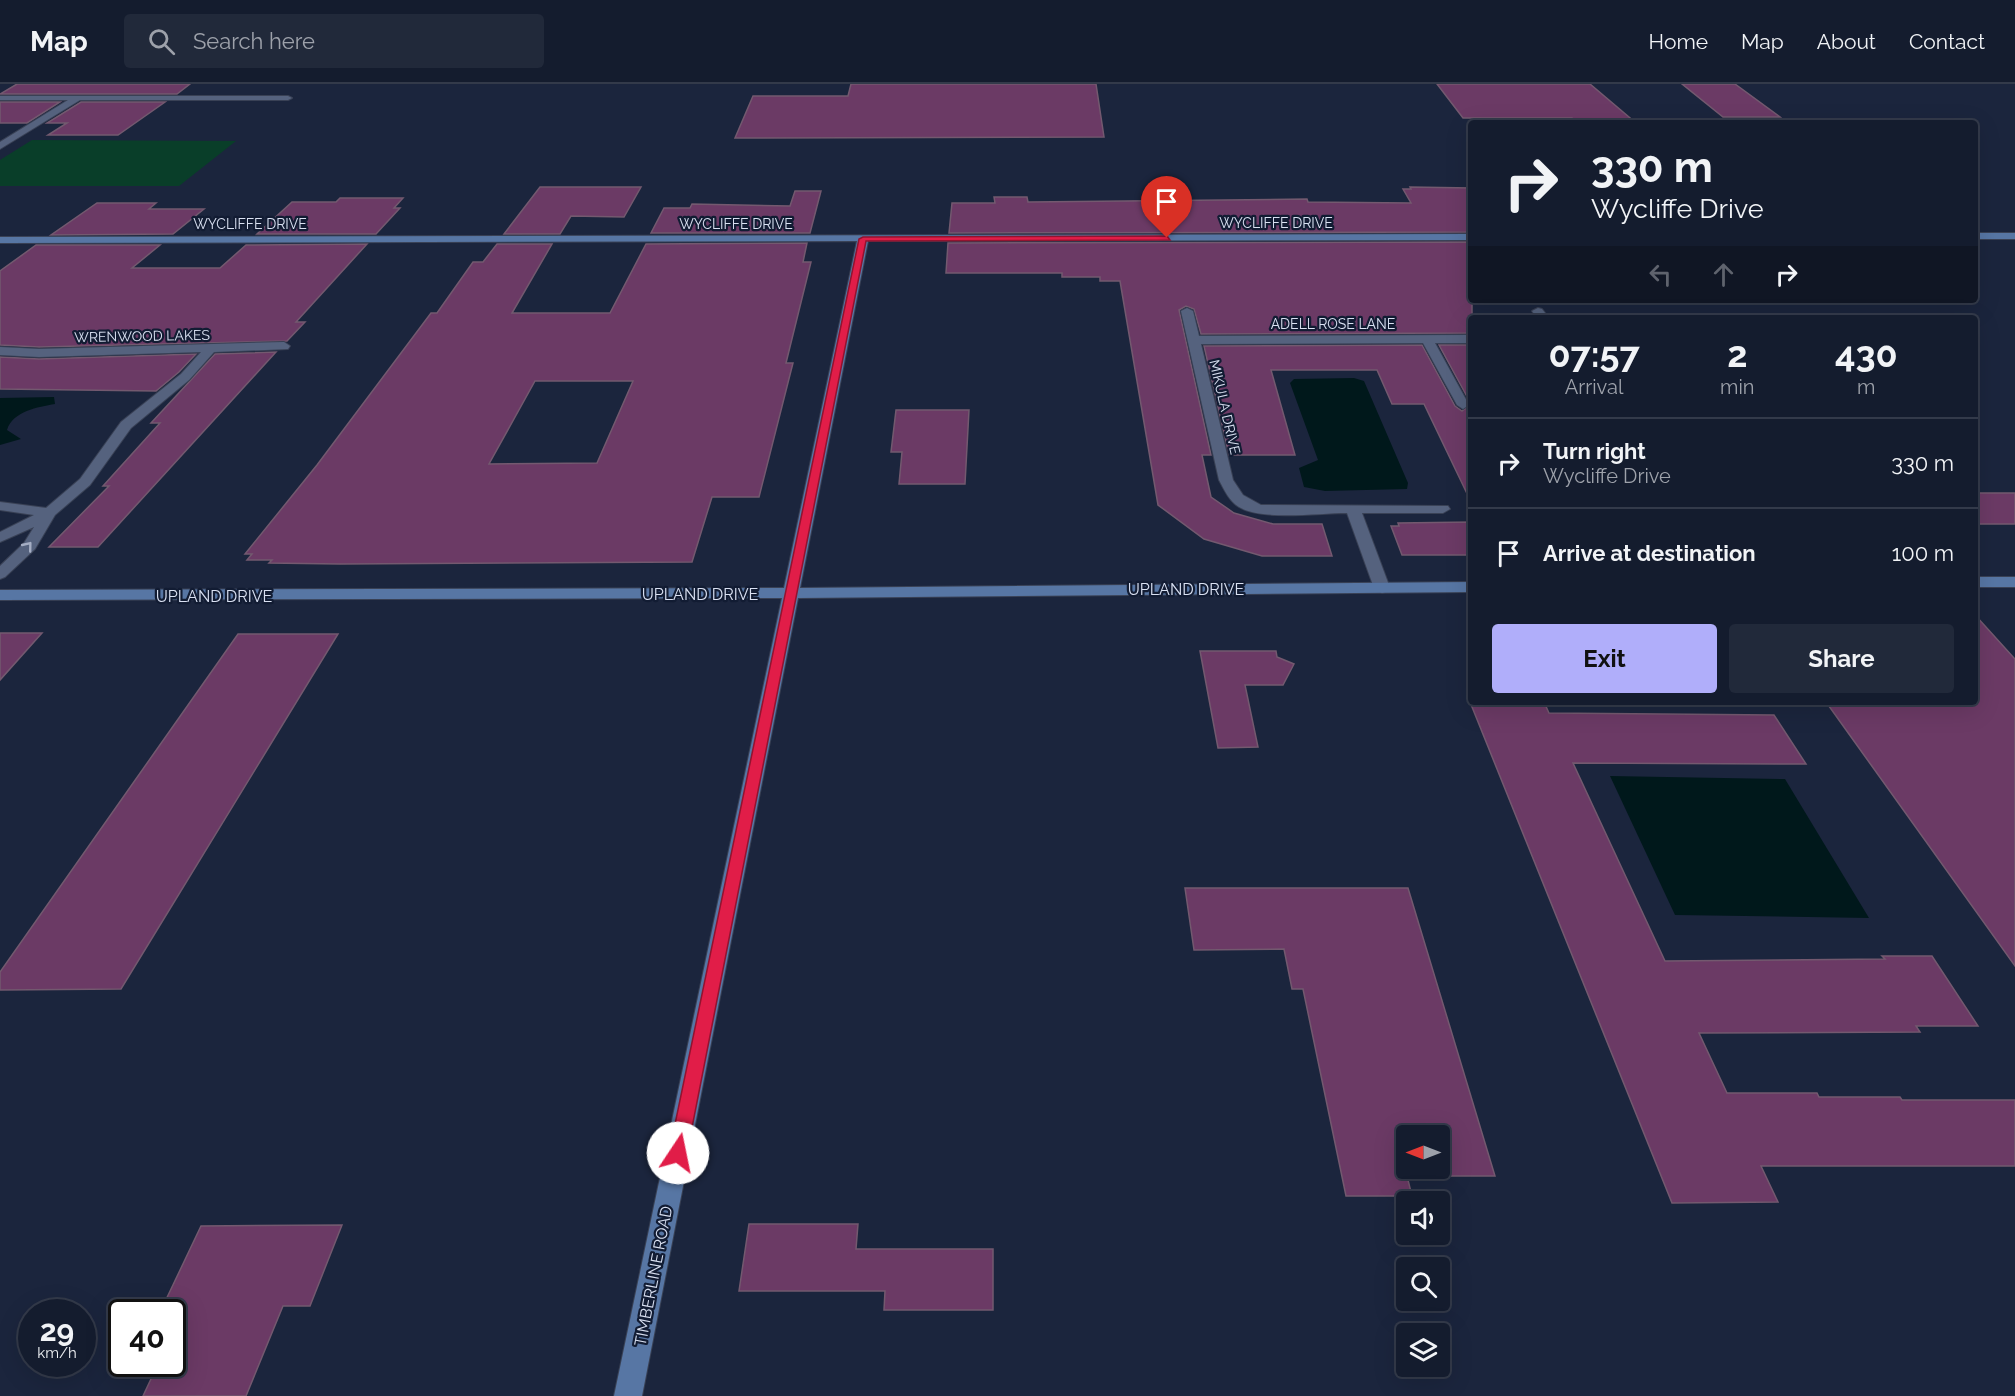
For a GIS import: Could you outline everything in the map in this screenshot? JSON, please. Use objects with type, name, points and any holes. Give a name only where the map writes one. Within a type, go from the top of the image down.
[{"type":"street","points":[[177,98],[190,89]]},
{"type":"street","points":[[0,98],[288,98]]},
{"type":"street","points":[[0,146],[78,98]]},
{"type":"street","points":[[1978,236],[2015,236]]},
{"type":"street","name":"WYCLIFFE DRIVE","points":[[0,240],[1468,237]]},
{"type":"street","name":"TIMBERLINE ROAD","points":[[628,1396],[863,239]]},
{"type":"street","name":"MIKULA DRIVE","points":[[1187,311],[1226,480],[1231,491],[1244,504],[1277,510],[1353,509]]},
{"type":"street","points":[[1427,339],[1463,405]]},
{"type":"street","name":"ADELL ROSE LANE","points":[[1194,340],[1468,339]]},
{"type":"street","name":"WRENWOOD LAKES","points":[[0,351],[39,353],[284,346]]},
{"type":"street","points":[[0,538],[49,513],[85,482],[126,425],[185,377],[210,349]]},
{"type":"street","points":[[0,506],[49,513]]},
{"type":"street","points":[[1382,588],[1353,509],[1443,509]]},
{"type":"street","points":[[0,574],[30,546],[49,513]]},
{"type":"street","points":[[1978,582],[2015,582]]},
{"type":"street","name":"UPLAND DRIVE","points":[[0,595],[790,593],[1468,587]]},
{"type":"green space","points":[[32,140],[236,141],[179,186],[0,186],[0,160]]},
{"type":"shaded area","points":[[1354,378],[1364,381],[1408,483],[1407,489],[1325,491],[1304,487],[1299,468],[1318,460],[1290,383],[1294,379]]},
{"type":"shaded area","points":[[54,397],[55,404],[27,411],[15,418],[7,430],[21,439],[0,445],[0,398]]},
{"type":"shaded area","points":[[1610,776],[1785,779],[1869,918],[1675,915]]},
{"type":"building","points":[[17,84],[190,84],[177,94],[0,94]]},
{"type":"building","points":[[851,84],[1096,84],[1104,137],[735,138],[753,96],[848,96]]},
{"type":"building","points":[[1437,84],[1590,84],[1632,120],[1574,120],[1572,118],[1463,118]]},
{"type":"building","points":[[1682,84],[1735,84],[1780,117],[1723,117]]},
{"type":"building","points":[[0,102],[60,102],[27,123],[0,123]]},
{"type":"building","points":[[81,102],[165,102],[118,135],[48,135],[67,123],[47,123]]},
{"type":"building","points":[[540,187],[641,187],[624,217],[571,216],[560,234],[504,234]]},
{"type":"building","points":[[1410,187],[1468,188],[1468,232],[949,233],[952,203],[995,203],[994,197],[1027,197],[1028,202],[1307,199],[1308,202],[1411,203],[1403,189],[1411,189]]},
{"type":"building","points":[[795,191],[821,191],[810,233],[651,233],[664,208],[690,208],[692,204],[790,206]]},
{"type":"building","points":[[340,198],[403,198],[394,208],[400,208],[376,234],[257,234],[292,202],[336,202]]},
{"type":"building","points":[[97,203],[156,203],[149,209],[204,209],[173,234],[51,235]]},
{"type":"building","points":[[1468,242],[1468,303],[1472,303],[1472,315],[1468,315],[1468,333],[1201,334],[1194,309],[1186,306],[1179,310],[1211,455],[1202,455],[1211,497],[1234,513],[1273,524],[1322,524],[1332,556],[1262,556],[1204,539],[1158,505],[1120,281],[1100,281],[1100,277],[1062,277],[1062,273],[946,273],[948,243]]},
{"type":"building","points":[[807,243],[803,262],[811,262],[786,363],[793,363],[759,497],[712,497],[692,562],[340,564],[269,563],[272,560],[247,560],[252,554],[245,554],[317,465],[431,313],[437,313],[473,262],[483,262],[497,244],[552,244],[512,313],[610,313],[646,244]],"holes":[[[535,381],[633,381],[597,463],[489,464]]]},
{"type":"building","points":[[367,244],[296,322],[305,322],[287,341],[39,347],[0,345],[0,271],[36,245],[160,245],[132,268],[220,268],[246,245]]},
{"type":"building","points":[[1422,345],[1455,406],[1462,411],[1468,406],[1468,496],[1424,404],[1392,404],[1377,370],[1271,370],[1295,455],[1229,455],[1204,346]]},
{"type":"building","points":[[1439,345],[1468,345],[1468,398]]},
{"type":"building","points":[[276,352],[98,547],[49,547],[109,486],[103,486],[160,423],[151,423],[215,354]]},
{"type":"building","points":[[196,354],[156,391],[0,389],[0,357],[39,359]]},
{"type":"building","points":[[896,410],[969,410],[965,484],[899,484],[902,452],[891,452]]},
{"type":"building","points":[[1978,493],[2015,493],[2015,524],[1978,524]]},
{"type":"building","points":[[1468,522],[1468,555],[1402,555],[1391,526],[1399,526],[1398,523]]},
{"type":"building","points":[[1978,618],[2015,659],[2015,966],[1828,705],[1978,705]]},
{"type":"building","points":[[0,633],[42,633],[0,680]]},
{"type":"building","points":[[238,634],[338,634],[121,989],[0,990],[0,972]]},
{"type":"building","points":[[1200,651],[1276,651],[1277,657],[1294,664],[1283,685],[1245,685],[1258,747],[1218,748]]},
{"type":"building","points":[[1471,705],[1545,705],[1549,713],[1774,715],[1806,764],[1573,763],[1665,961],[1885,959],[1882,956],[1932,956],[1978,1026],[1916,1026],[1920,1032],[1699,1033],[1727,1093],[1817,1093],[1819,1097],[1900,1097],[1902,1100],[2015,1100],[2015,1166],[1761,1166],[1778,1202],[1672,1203]]},
{"type":"building","points":[[1185,888],[1408,888],[1495,1176],[1450,1176],[1450,1125],[1396,1125],[1396,1179],[1408,1179],[1411,1191],[1396,1191],[1396,1196],[1346,1196],[1303,989],[1292,989],[1284,949],[1194,950]]},
{"type":"building","points":[[749,1224],[858,1224],[856,1249],[993,1249],[993,1310],[884,1310],[885,1291],[739,1291]]},
{"type":"building","points":[[342,1225],[310,1306],[283,1306],[246,1396],[143,1396],[152,1377],[186,1377],[186,1299],[166,1299],[201,1226]]},
{"type":"route","points":[[678,1153],[863,239],[1167,238]]}]
